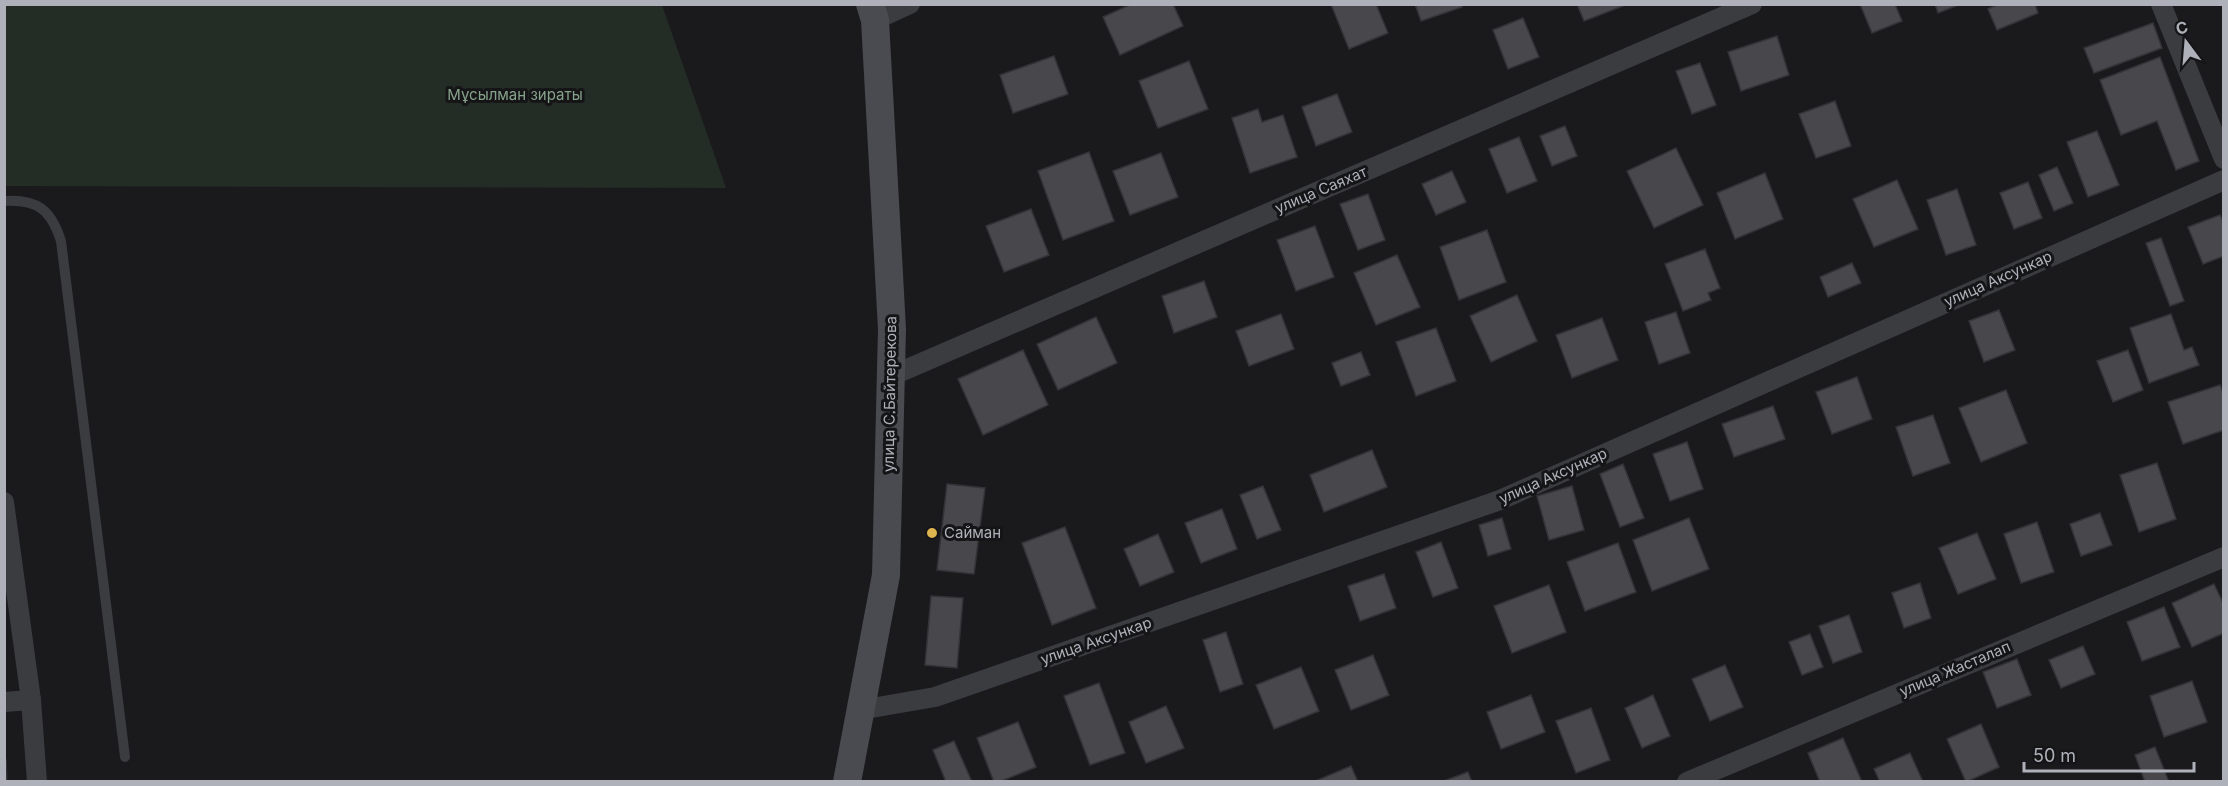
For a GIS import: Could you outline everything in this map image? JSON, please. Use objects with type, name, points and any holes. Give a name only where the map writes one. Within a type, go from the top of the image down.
[{"type":"main road","name":"улица С.Байтерекова","points":[[847,782],[886,574],[892,329],[872,12]]},
{"type":"street","points":[[872,12],[910,4]]},
{"type":"street","name":"улица Саяхат","points":[[891,376],[1752,4]]},
{"type":"street","points":[[2161,4],[2223,159]]},
{"type":"street","name":"улица Аксункар","points":[[860,710],[935,697],[1500,500],[2223,180]]},
{"type":"street","points":[[4,502],[31,700],[37,782]]},
{"type":"street","name":"улица Жасталап","points":[[1687,782],[2223,556]]},
{"type":"street","points":[[4,702],[31,700]]},
{"type":"lane","points":[[4,201],[35,204],[47,211],[57,226],[61,241],[125,757]]},
{"type":"green space","name":"Мұсылман зираты","points":[[5,5],[662,5],[726,188],[5,186]]},
{"type":"building","points":[[1132,4],[1173,4],[1183,26],[1120,55],[1103,17]]},
{"type":"building","points":[[1331,4],[1376,4],[1388,33],[1349,49]]},
{"type":"building","points":[[1415,4],[1461,4],[1462,7],[1421,21]]},
{"type":"building","points":[[1577,4],[1623,4],[1623,6],[1584,21]]},
{"type":"building","points":[[1860,4],[1895,4],[1902,21],[1872,33]]},
{"type":"building","points":[[1935,4],[1961,4],[1938,13]]},
{"type":"building","points":[[1999,4],[2035,4],[2038,13],[1997,30],[1988,9]]},
{"type":"building","points":[[1523,18],[1539,57],[1508,69],[1493,30]]},
{"type":"building","points":[[2153,23],[2162,48],[2094,73],[2084,48]]},
{"type":"building","points":[[1777,36],[1789,75],[1741,91],[1728,52]]},
{"type":"building","points":[[1054,56],[1068,94],[1013,113],[1000,75]]},
{"type":"building","points":[[2160,57],[2199,161],[2176,170],[2157,121],[2121,135],[2100,80]]},
{"type":"building","points":[[1189,61],[1208,109],[1158,128],[1139,81]]},
{"type":"building","points":[[1700,63],[1716,105],[1692,114],[1676,71]]},
{"type":"building","points":[[1337,94],[1352,132],[1316,146],[1302,107]]},
{"type":"building","points":[[1835,101],[1851,146],[1816,158],[1799,114]]},
{"type":"building","points":[[1258,109],[1262,122],[1283,115],[1297,157],[1250,173],[1232,118]]},
{"type":"building","points":[[1565,126],[1577,156],[1552,166],[1540,136]]},
{"type":"building","points":[[2097,131],[2119,185],[2088,197],[2067,142]]},
{"type":"building","points":[[1519,137],[1537,181],[1507,193],[1489,149]]},
{"type":"building","points":[[1676,148],[1703,205],[1654,228],[1627,171]]},
{"type":"building","points":[[1089,152],[1114,221],[1063,240],[1038,171]]},
{"type":"building","points":[[1161,153],[1178,197],[1130,215],[1113,171]]},
{"type":"building","points":[[2057,167],[2073,203],[2054,211],[2039,175]]},
{"type":"building","points":[[1452,171],[1466,202],[1436,215],[1422,184]]},
{"type":"building","points":[[1765,173],[1783,219],[1735,239],[1717,193]]},
{"type":"building","points":[[1897,180],[1918,229],[1874,247],[1853,199]]},
{"type":"building","points":[[2028,182],[2042,218],[2014,229],[2000,193]]},
{"type":"building","points":[[1957,189],[1976,245],[1946,255],[1927,200]]},
{"type":"building","points":[[1368,194],[1385,240],[1358,250],[1340,204]]},
{"type":"building","points":[[1031,209],[1049,255],[1004,272],[986,226]]},
{"type":"building","points":[[2220,215],[2224,224],[2224,256],[2203,264],[2188,227]]},
{"type":"building","points":[[1315,226],[1334,277],[1296,291],[1277,240]]},
{"type":"building","points":[[1487,230],[1506,282],[1459,300],[1440,247]]},
{"type":"building","points":[[2161,238],[2184,301],[2170,306],[2146,243]]},
{"type":"building","points":[[1705,249],[1720,288],[1708,293],[1711,300],[1683,311],[1665,264]]},
{"type":"building","points":[[1397,255],[1420,307],[1376,325],[1354,273]]},
{"type":"building","points":[[1852,263],[1861,283],[1828,297],[1820,277]]},
{"type":"building","points":[[1204,281],[1217,317],[1174,333],[1162,296]]},
{"type":"building","points":[[1517,295],[1537,341],[1491,362],[1470,316]]},
{"type":"building","points":[[1999,310],[2015,350],[1984,362],[1969,321]]},
{"type":"building","points":[[1676,312],[1690,353],[1659,364],[1645,322]]},
{"type":"building","points":[[1281,314],[1294,349],[1249,366],[1236,331]]},
{"type":"building","points":[[2171,314],[2184,350],[2192,347],[2199,365],[2149,383],[2130,328]]},
{"type":"building","points":[[1096,317],[1117,363],[1058,390],[1037,344]]},
{"type":"building","points":[[1602,318],[1618,360],[1572,378],[1556,335]]},
{"type":"building","points":[[1436,328],[1456,381],[1416,396],[1396,342]]},
{"type":"building","points":[[1023,350],[1048,405],[983,435],[958,379]]},
{"type":"building","points":[[2128,350],[2143,390],[2113,402],[2097,361]]},
{"type":"building","points":[[1361,352],[1370,375],[1341,386],[1332,363]]},
{"type":"building","points":[[1857,377],[1872,419],[1832,434],[1816,392]]},
{"type":"building","points":[[2220,385],[2224,396],[2224,430],[2183,444],[2168,402]]},
{"type":"building","points":[[2006,390],[2027,443],[1981,462],[1959,408]]},
{"type":"building","points":[[1773,406],[1785,439],[1734,457],[1722,424]]},
{"type":"building","points":[[1933,415],[1950,463],[1913,476],[1896,427]]},
{"type":"building","points":[[1687,442],[1703,489],[1670,501],[1653,454]]},
{"type":"building","points":[[1372,450],[1387,487],[1324,512],[1310,475]]},
{"type":"building","points":[[2157,463],[2176,519],[2139,532],[2120,475]]},
{"type":"building","points":[[1623,464],[1644,518],[1620,527],[1600,474]]},
{"type":"building","points":[[947,484],[985,488],[974,574],[937,570]]},
{"type":"building","points":[[1263,486],[1281,530],[1257,539],[1240,495]]},
{"type":"building","points":[[1572,486],[1584,530],[1549,540],[1537,496]]},
{"type":"building","points":[[1222,509],[1237,549],[1201,563],[1185,523]]},
{"type":"building","points":[[2100,513],[2112,545],[2081,556],[2070,524]]},
{"type":"building","points":[[1502,518],[1511,549],[1488,556],[1479,525]]},
{"type":"building","points":[[1689,518],[1709,569],[1652,591],[1633,540]]},
{"type":"building","points":[[2037,522],[2054,572],[2021,583],[2004,534]]},
{"type":"building","points":[[1065,527],[1096,608],[1052,625],[1022,543]]},
{"type":"building","points":[[1977,533],[1996,579],[1958,594],[1939,548]]},
{"type":"building","points":[[1158,534],[1174,572],[1140,586],[1124,549]]},
{"type":"building","points":[[1441,542],[1458,588],[1433,597],[1416,552]]},
{"type":"building","points":[[1618,543],[1636,592],[1585,611],[1567,562]]},
{"type":"building","points":[[1384,574],[1396,608],[1360,621],[1348,586]]},
{"type":"building","points":[[1920,583],[1931,618],[1904,628],[1892,593]]},
{"type":"building","points":[[2214,584],[2224,605],[2224,633],[2192,647],[2172,603]]},
{"type":"building","points":[[1549,585],[1566,632],[1512,653],[1494,606]]},
{"type":"building","points":[[931,596],[963,598],[957,668],[925,665]]},
{"type":"building","points":[[2164,607],[2180,647],[2142,661],[2127,622]]},
{"type":"building","points":[[1849,615],[1862,652],[1833,663],[1819,626]]},
{"type":"building","points":[[1226,632],[1243,684],[1220,692],[1203,640]]},
{"type":"building","points":[[1810,634],[1823,667],[1802,675],[1789,642]]},
{"type":"building","points":[[2083,646],[2095,674],[2061,688],[2049,660]]},
{"type":"building","points":[[1373,655],[1389,695],[1351,710],[1335,670]]},
{"type":"building","points":[[2017,659],[2031,695],[1997,708],[1983,672]]},
{"type":"building","points":[[1725,665],[1743,707],[1710,721],[1692,679]]},
{"type":"building","points":[[1301,667],[1319,711],[1274,729],[1256,685]]},
{"type":"building","points":[[2192,681],[2207,722],[2164,737],[2150,696]]},
{"type":"building","points":[[1099,683],[1125,753],[1090,765],[1064,696]]},
{"type":"building","points":[[1531,695],[1545,732],[1501,749],[1487,712]]},
{"type":"building","points":[[1653,695],[1670,736],[1642,748],[1625,708]]},
{"type":"building","points":[[1166,706],[1184,748],[1146,763],[1129,722]]},
{"type":"building","points":[[1591,708],[1610,760],[1576,773],[1556,721]]},
{"type":"building","points":[[1018,722],[1036,767],[994,782],[977,738]]},
{"type":"building","points":[[1981,724],[1999,767],[1966,782],[1947,739]]},
{"type":"building","points":[[1843,738],[1862,782],[1820,782],[1808,753]]},
{"type":"building","points":[[954,741],[972,782],[946,782],[933,750]]},
{"type":"building","points":[[2155,747],[2169,782],[2145,782],[2135,755]]},
{"type":"building","points":[[1910,753],[1923,782],[1880,782],[1874,769]]},
{"type":"building","points":[[4,760],[6,760],[7,782],[4,782]]},
{"type":"building","points":[[1351,766],[1358,782],[1313,782]]},
{"type":"building","points":[[1468,772],[1472,782],[1441,782]]},
{"type":"place","name":"Сайман","points":[[932,533]]}]
